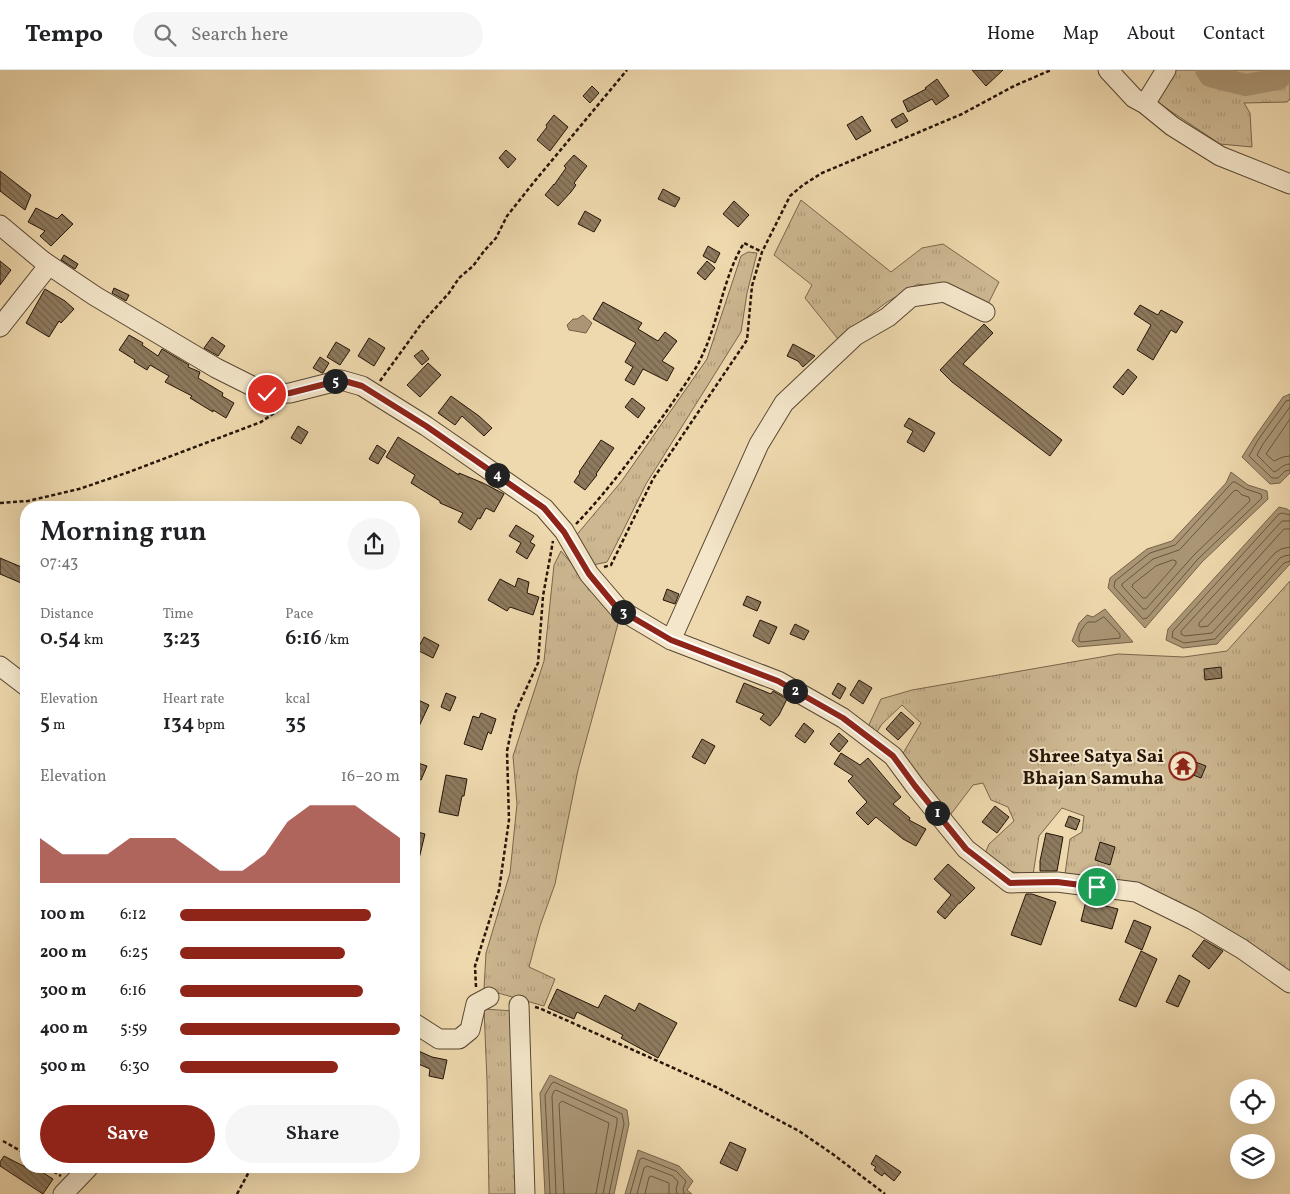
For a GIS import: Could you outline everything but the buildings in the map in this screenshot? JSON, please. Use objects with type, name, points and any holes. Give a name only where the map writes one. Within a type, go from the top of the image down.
[{"type":"street","points":[[1108,70],[1134,98],[1145,104],[1172,126],[1220,156],[1290,184]]},
{"type":"street","points":[[1145,104],[1166,70]]},
{"type":"street","points":[[0,225],[48,265],[95,296],[225,372],[267,394],[290,393],[341,380],[362,386],[426,426],[544,508],[565,533],[589,574],[618,609],[671,640],[778,681],[843,718],[893,756],[966,849],[1010,883],[1057,882],[1136,892],[1193,920],[1242,949],[1290,983]]},
{"type":"street","points":[[0,326],[48,265]]},
{"type":"street","points":[[671,640],[759,444],[784,403],[855,336],[888,317],[911,297],[944,292],[985,312]]},
{"type":"street","points":[[0,666],[20,681]]},
{"type":"street","points":[[420,1027],[438,1039],[459,1039],[470,1030],[476,1004],[489,997]]},
{"type":"street","points":[[519,1005],[525,1194]]},
{"type":"street","points":[[64,1194],[83,1173]]},
{"type":"path","points":[[372,392],[422,322],[449,293],[458,278],[473,266],[496,238],[507,216],[627,70]]},
{"type":"path","points":[[589,574],[611,565],[653,479],[747,340],[752,286],[762,252],[790,196],[822,173],[962,114],[1014,86],[1051,70]]},
{"type":"path","points":[[489,997],[476,991],[475,966],[499,890],[509,820],[507,751],[515,713],[538,663],[543,596],[553,539],[565,533],[593,506],[672,405],[700,361],[715,326],[726,285],[736,258],[744,243],[762,252]]},
{"type":"path","points":[[28,501],[79,489],[130,472],[261,422],[279,410],[290,393]]},
{"type":"path","points":[[0,503],[20,502]]},
{"type":"path","points":[[519,1005],[539,1008],[716,1087],[799,1131],[885,1194]]},
{"type":"path","points":[[4,1141],[20,1150]]},
{"type":"path","points":[[237,1194],[248,1173]]},
{"type":"green space","points":[[1174,70],[1290,70],[1290,99],[1287,102],[1244,103],[1250,113],[1252,147],[1220,144],[1154,100]]},
{"type":"green space","points":[[801,200],[891,272],[922,248],[943,244],[999,282],[987,306],[957,290],[918,284],[887,302],[838,339],[805,298],[812,285],[774,255]]},
{"type":"green space","points":[[748,252],[757,253],[747,293],[741,332],[646,484],[607,562],[593,565],[574,538],[621,482],[707,359],[741,256]]},
{"type":"green space","points":[[561,551],[619,620],[578,770],[555,884],[540,926],[529,967],[555,979],[544,1006],[484,989],[486,953],[510,873],[517,804],[513,756],[544,661],[554,565]]},
{"type":"green space","points":[[1290,581],[1290,977],[1127,882],[1109,878],[1065,874],[1070,839],[1082,832],[1084,816],[1062,808],[1039,836],[1033,875],[1007,871],[984,856],[989,844],[1014,821],[1008,807],[991,800],[983,783],[973,785],[948,818],[902,755],[921,723],[902,705],[882,724],[875,735],[867,729],[881,699],[912,690],[1118,654],[1184,657],[1227,651]]},
{"type":"green space","points":[[484,1009],[514,1011],[519,1194],[489,1194]]},
{"type":"water","points":[[583,315],[592,323],[586,333],[569,330],[567,325],[573,319]]},
{"type":"water","points":[[1290,394],[1290,473],[1280,483],[1270,484],[1242,457],[1283,397]]},
{"type":"water","points":[[1231,472],[1248,485],[1267,491],[1268,499],[1202,562],[1145,628],[1108,588],[1110,578],[1147,549],[1172,541],[1226,483]]},
{"type":"water","points":[[1279,507],[1290,511],[1290,564],[1217,644],[1183,648],[1166,640],[1168,629]]},
{"type":"water","points":[[1105,609],[1133,642],[1078,647],[1072,641],[1079,623],[1087,615],[1093,617]]},
{"type":"water","points":[[550,1075],[627,1110],[629,1124],[614,1194],[545,1194],[540,1093]]},
{"type":"water","points":[[638,1150],[679,1166],[693,1181],[687,1190],[692,1194],[625,1194]]},
{"type":"waterway","points":[[1206,70],[1210,76],[1246,85],[1278,79],[1287,70]]},
{"type":"place","name":"Shree Satya Sai Bhajan Samuha","points":[[1183,766]]},
{"type":"route","points":[[267,394],[290,393],[341,380],[362,386],[426,426],[544,508],[564,532],[589,574],[618,609],[671,640],[778,681],[843,718],[893,756],[966,849],[1010,883],[1057,882],[1097,887]]}]
